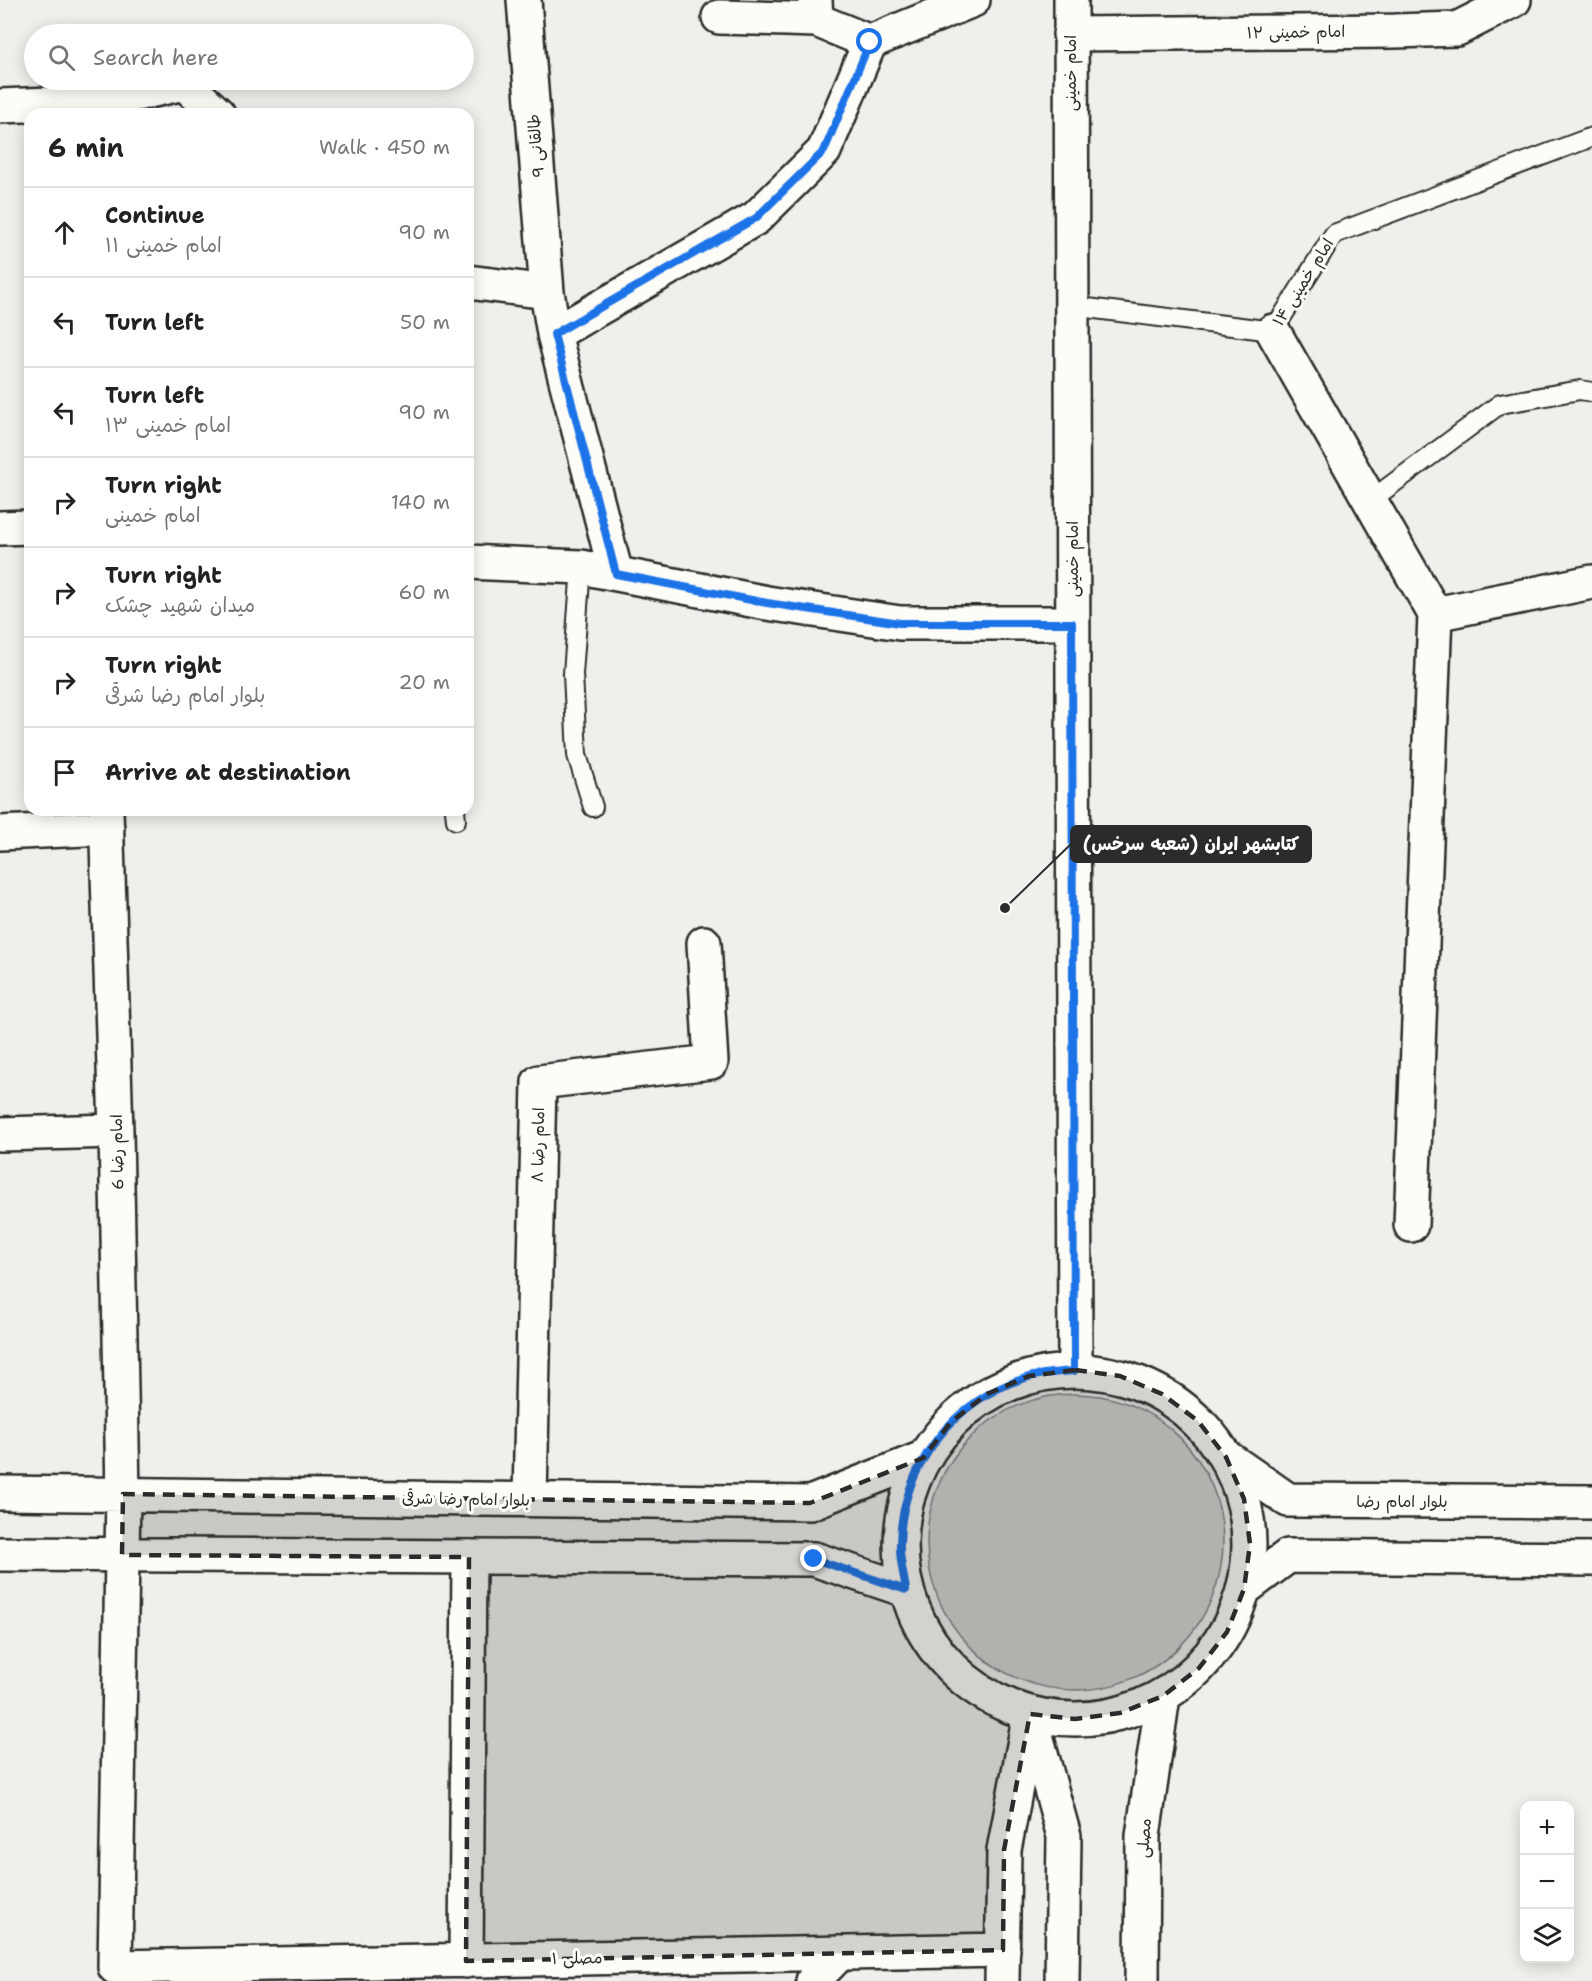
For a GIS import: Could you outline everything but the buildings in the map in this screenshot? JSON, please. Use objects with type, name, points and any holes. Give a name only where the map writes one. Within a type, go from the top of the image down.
[{"type":"street","name":"طالقانی 9","points":[[524,0],[547,292],[554,334],[616,574]]},
{"type":"street","points":[[554,334],[756,218],[824,151],[870,42],[973,0]]},
{"type":"street","name":"امام خمینی","points":[[1071,0],[1074,1371]]},
{"type":"street","name":"امام خمینی ۱۲","points":[[1070,34],[1457,29],[1515,0]]},
{"type":"street","points":[[719,17],[815,10],[870,42]]},
{"type":"street","points":[[0,106],[102,102],[154,90]]},
{"type":"street","points":[[192,90],[211,108]]},
{"type":"street","points":[[474,283],[547,292]]},
{"type":"street","points":[[1274,331],[1435,614],[1411,1225]]},
{"type":"street","points":[[0,528],[24,527]]},
{"type":"street","points":[[474,562],[580,567],[767,603],[900,623],[1072,623]]},
{"type":"street","points":[[1435,614],[1592,582]]},
{"type":"street","points":[[0,833],[107,819]]},
{"type":"street","name":"امام رضا 6","points":[[107,819],[123,1494],[115,1967]]},
{"type":"street","name":"امام رضا ۸","points":[[531,1499],[539,1082],[711,1062],[704,943]]},
{"type":"street","points":[[0,1134],[116,1131]]},
{"type":"street","points":[[1074,1371],[1120,1376],[1162,1394],[1198,1421],[1227,1457],[1244,1499],[1250,1544],[1244,1589],[1227,1632],[1199,1668],[1163,1696],[1120,1713],[1075,1719],[1030,1714],[987,1696],[951,1669],[923,1632],[906,1590],[900,1545],[906,1500],[923,1458],[951,1422],[987,1394],[1029,1376],[1074,1371]]},
{"type":"street","name":"بلوار امام رضا","points":[[1227,1457],[1288,1500],[1592,1502]]},
{"type":"street","name":"بلوار امام رضا شرقی","points":[[0,1492],[810,1503],[923,1458]]},
{"type":"street","points":[[0,1554],[814,1559],[906,1590]]},
{"type":"street","points":[[1244,1589],[1288,1556],[1592,1559]]},
{"type":"street","points":[[466,1960],[469,1557]]},
{"type":"street","name":"مصلی","points":[[1142,1981],[1143,1836],[1163,1696]]},
{"type":"street","points":[[1002,1965],[1004,1850],[1030,1714]]},
{"type":"street","points":[[1030,1714],[1064,1836],[1062,1981]]},
{"type":"street","name":"مصلی ۱","points":[[115,1967],[466,1960],[838,1967],[1002,1965]]},
{"type":"street","points":[[813,1981],[838,1967]]},
{"type":"lane","name":"امام خمینی ۱۴","points":[[1071,306],[1274,331],[1334,234],[1592,137]]},
{"type":"lane","points":[[1371,500],[1500,404],[1580,390],[1592,392]]},
{"type":"lane","points":[[580,567],[573,674],[577,755],[593,807]]},
{"type":"highlighted area","points":[[1075,1370],[1120,1376],[1162,1394],[1198,1421],[1226,1457],[1244,1499],[1250,1544],[1244,1589],[1227,1632],[1199,1668],[1163,1696],[1120,1713],[1075,1719],[1030,1714],[1004,1850],[1003,1950],[466,1961],[469,1557],[122,1555],[123,1494],[810,1503],[923,1458],[951,1422],[987,1394],[1029,1376]]},
{"type":"shaded area","points":[[1075,1394],[1104,1397],[1132,1405],[1157,1419],[1180,1437],[1198,1460],[1212,1485],[1220,1513],[1223,1542],[1220,1571],[1212,1599],[1198,1624],[1180,1647],[1157,1665],[1132,1679],[1104,1687],[1075,1690],[1046,1687],[1018,1679],[993,1665],[970,1647],[952,1624],[938,1599],[930,1571],[927,1542],[930,1513],[938,1485],[952,1460],[970,1437],[993,1419],[1018,1405],[1046,1397]]},
{"type":"place","name":"کتابشهر ایران (شعبه سرخس)","points":[[1005,908]]},
{"type":"route","points":[[814,1559],[906,1590],[900,1545],[906,1500],[923,1458],[951,1422],[987,1394],[1029,1376],[1074,1371],[1072,623],[900,623],[767,603],[616,574],[554,334],[756,218],[824,151],[870,42]]}]
